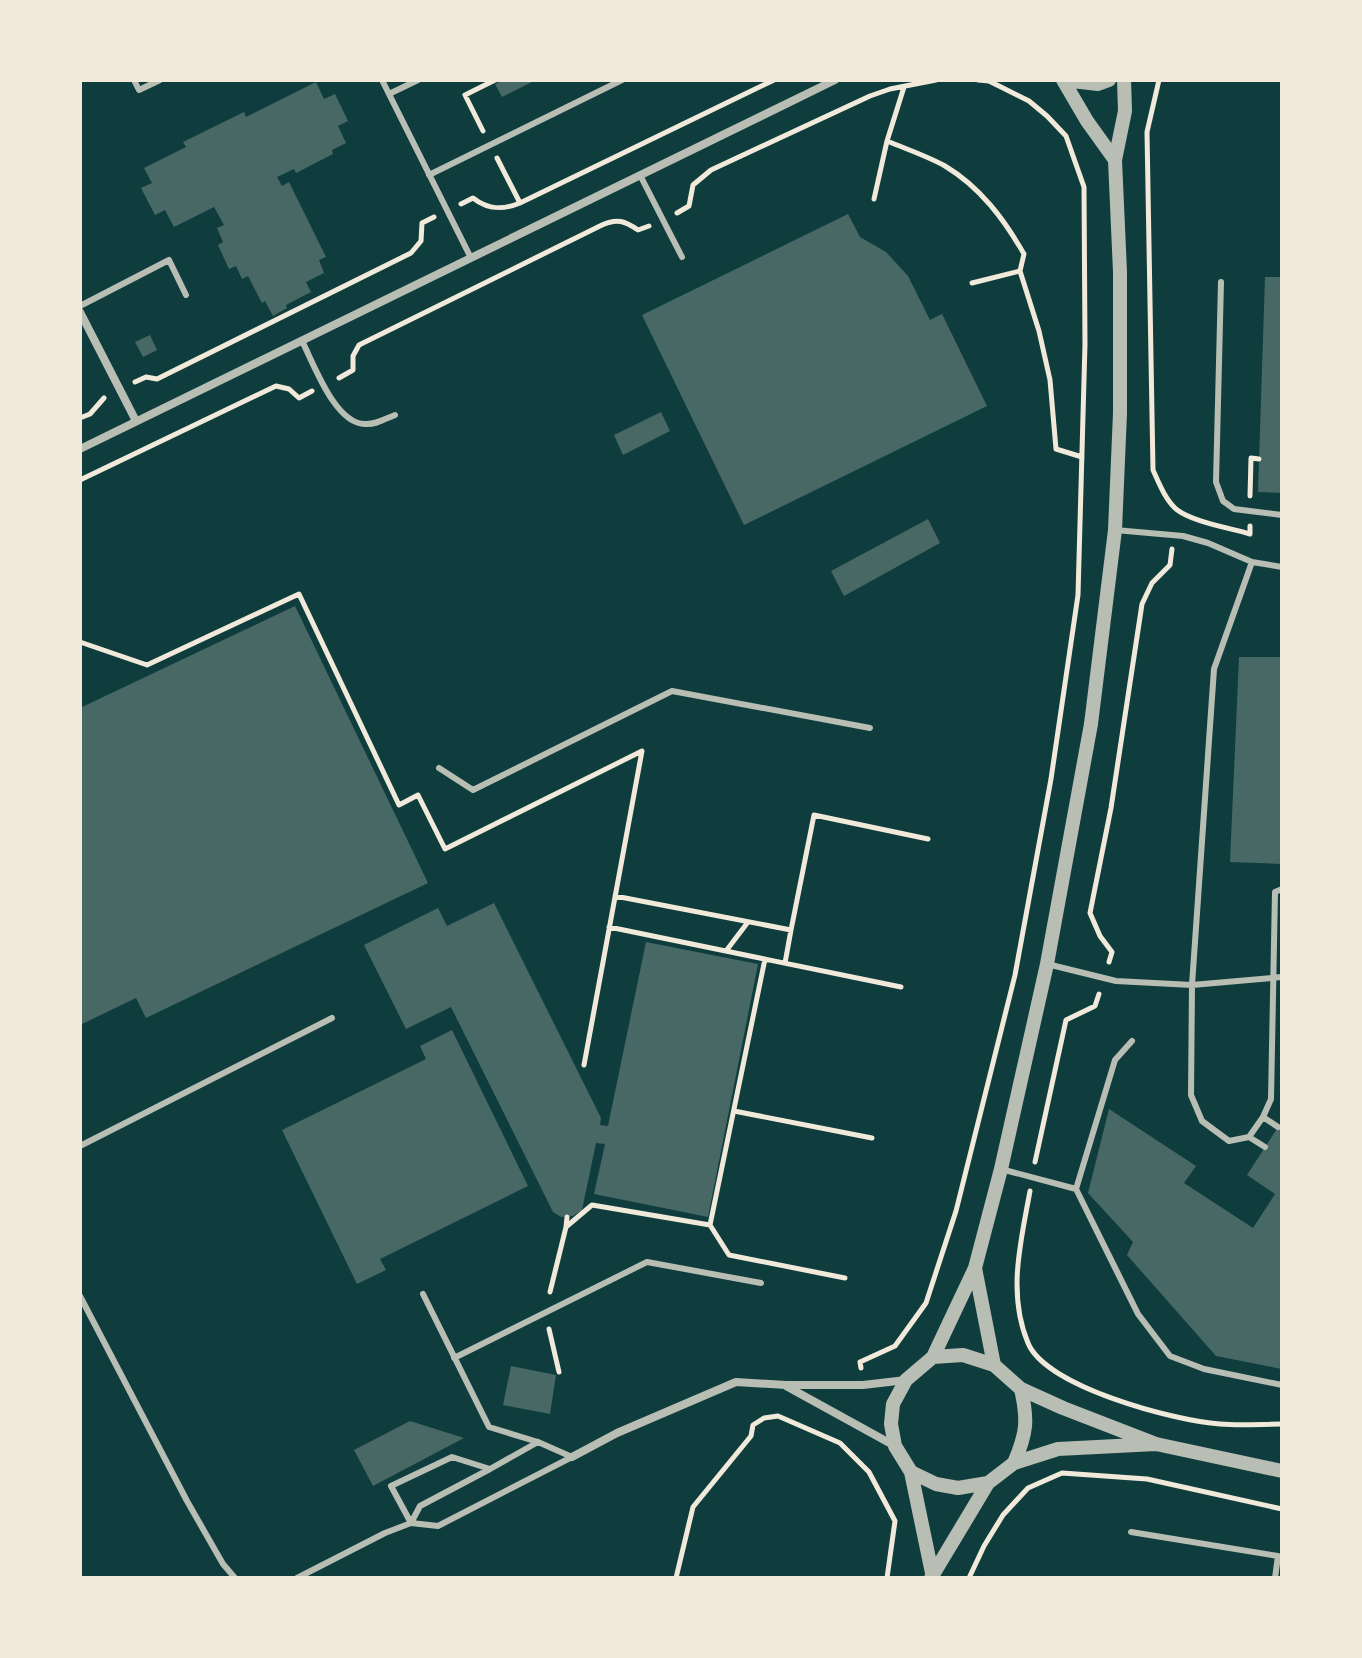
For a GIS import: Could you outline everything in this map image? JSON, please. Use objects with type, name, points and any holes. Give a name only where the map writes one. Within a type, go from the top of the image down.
[{"type":"street","points":[[80,449],[835,80]]},
{"type":"street","points":[[1063,80],[1098,84],[1109,80]]},
{"type":"street","points":[[1063,80],[1115,160]]},
{"type":"street","points":[[932,1576],[911,1472],[895,1446],[891,1424],[893,1404],[906,1380],[933,1357],[975,1268],[1001,1169],[1047,964],[1091,724],[1115,530],[1120,272],[1115,160],[1125,111],[1124,80]]},
{"type":"street","points":[[80,309],[136,421]]},
{"type":"street","points":[[975,1268],[994,1365]]},
{"type":"street","points":[[933,1357],[963,1355],[994,1365],[1021,1389],[1156,1444],[1282,1471]]},
{"type":"street","points":[[572,1457],[617,1433],[736,1382],[863,1385],[906,1380]]},
{"type":"street","points":[[786,1385],[895,1446]]},
{"type":"street","points":[[1014,1463],[1024,1439],[1027,1417],[1021,1389]]},
{"type":"street","points":[[932,1576],[988,1483],[1014,1463],[1058,1449],[1156,1444]]},
{"type":"street","points":[[911,1472],[936,1484],[958,1488],[988,1483]]},
{"type":"lane","points":[[134,80],[139,90],[160,80]]},
{"type":"lane","points":[[382,80],[470,256]]},
{"type":"lane","points":[[389,94],[418,80]]},
{"type":"lane","points":[[429,175],[622,80]]},
{"type":"lane","points":[[640,175],[682,257]]},
{"type":"lane","points":[[80,309],[169,260],[186,295]]},
{"type":"lane","points":[[1221,282],[1216,482],[1223,501],[1234,509],[1282,515]]},
{"type":"lane","points":[[302,341],[338,410],[351,422],[364,425],[395,415]]},
{"type":"lane","points":[[1115,530],[1183,536],[1252,562],[1282,567]]},
{"type":"lane","points":[[1252,562],[1214,669],[1192,985],[1191,1095],[1202,1121],[1229,1141],[1249,1137],[1265,1147]]},
{"type":"lane","points":[[439,768],[473,790],[672,691],[870,728]]},
{"type":"lane","points":[[1249,1137],[1271,1099],[1279,977],[1275,892],[1282,889]]},
{"type":"lane","points":[[1047,964],[1116,981],[1192,985],[1279,977]]},
{"type":"lane","points":[[80,1146],[332,1018]]},
{"type":"lane","points":[[1132,1041],[1115,1060],[1076,1189],[1138,1314],[1170,1356],[1204,1369],[1282,1385]]},
{"type":"lane","points":[[1263,1117],[1278,1127]]},
{"type":"lane","points":[[1001,1169],[1076,1189]]},
{"type":"lane","points":[[454,1358],[647,1262],[761,1283]]},
{"type":"lane","points":[[423,1294],[489,1427],[538,1442],[572,1457]]},
{"type":"lane","points":[[80,1296],[187,1501],[223,1564],[235,1578]]},
{"type":"lane","points":[[411,1523],[420,1506],[538,1442]]},
{"type":"lane","points":[[411,1523],[391,1486],[452,1457],[490,1469]]},
{"type":"lane","points":[[297,1578],[411,1523],[438,1526],[572,1457]]},
{"type":"lane","points":[[1131,1532],[1280,1557],[1275,1578]]},
{"type":"path","points":[[461,203],[473,198],[493,207],[507,208],[520,203],[774,80]]},
{"type":"path","points":[[680,211],[689,206],[693,185],[711,170],[870,96],[936,80]]},
{"type":"path","points":[[860,1362],[895,1346],[926,1303],[956,1211],[1011,990],[1051,779],[1078,595],[1085,344],[1084,187],[1066,136],[1029,101],[989,80],[978,80]]},
{"type":"path","points":[[1159,80],[1147,132],[1153,470],[1164,494],[1177,509]]},
{"type":"path","points":[[874,199],[904,86]]},
{"type":"path","points":[[887,141],[945,166],[978,191],[1005,221],[1024,254],[1020,271],[1050,380],[1056,449],[1082,457]]},
{"type":"path","points":[[136,382],[146,377],[157,379],[411,253],[421,241],[422,223],[430,219]]},
{"type":"path","points":[[341,377],[353,370],[353,356],[359,345],[445,302],[613,220],[626,221],[638,230],[645,228]]},
{"type":"path","points":[[972,283],[1020,271]]},
{"type":"path","points":[[80,480],[276,386],[289,389],[299,398],[307,394]]},
{"type":"path","points":[[80,418],[90,414],[103,399]]},
{"type":"path","points":[[1112,952],[1100,936],[1090,913],[1111,808],[1142,604],[1152,583],[1170,565]]},
{"type":"path","points":[[785,963],[814,815],[928,839]]},
{"type":"path","points":[[615,896],[791,930]]},
{"type":"path","points":[[726,951],[748,922]]},
{"type":"path","points":[[609,927],[901,987]]},
{"type":"path","points":[[765,959],[710,1225],[729,1255],[845,1278]]},
{"type":"path","points":[[1095,1006],[1066,1020],[1032,1176],[1016,1276],[1019,1313],[1028,1343],[1040,1360],[1081,1387],[1166,1413],[1219,1424],[1282,1424]]},
{"type":"path","points":[[734,1111],[872,1138]]},
{"type":"path","points":[[567,1217],[566,1227],[592,1205],[710,1225]]},
{"type":"path","points":[[676,1578],[693,1507],[751,1436],[753,1425],[764,1418],[778,1416],[840,1443],[869,1472],[895,1521],[887,1578]]},
{"type":"path","points":[[969,1578],[1003,1515],[1028,1488],[1062,1473],[1147,1479],[1282,1509]]},
{"type":"building","points":[[503,80],[536,80],[502,97],[495,84]]},
{"type":"building","points":[[316,82],[324,99],[335,94],[348,121],[338,126],[346,143],[332,150],[333,154],[296,173],[294,169],[277,177],[282,186],[289,182],[326,257],[319,260],[324,273],[306,282],[311,292],[273,316],[265,301],[262,303],[248,276],[242,279],[236,266],[229,269],[218,245],[223,242],[217,228],[224,225],[214,207],[174,227],[165,210],[155,215],[141,188],[152,183],[144,168],[186,147],[183,142],[244,112],[246,117]]},
{"type":"building","points":[[848,214],[860,237],[886,252],[908,276],[930,320],[942,314],[987,406],[744,525],[642,315]]},
{"type":"building","points":[[1265,277],[1282,277],[1282,493],[1258,492]]},
{"type":"building","points":[[150,335],[157,350],[143,357],[135,342]]},
{"type":"building","points":[[661,412],[670,431],[623,455],[614,435]]},
{"type":"building","points":[[928,519],[940,543],[844,596],[831,571]]},
{"type":"building","points":[[295,606],[428,883],[146,1018],[136,998],[80,1025],[80,708]]},
{"type":"building","points":[[1239,657],[1282,657],[1282,864],[1230,862]]},
{"type":"building","points":[[494,903],[601,1118],[600,1125],[608,1126],[646,942],[758,964],[708,1217],[594,1194],[605,1144],[596,1143],[582,1210],[573,1216],[561,1217],[553,1212],[451,1007],[406,1029],[364,945],[438,908],[447,926]]},
{"type":"building","points":[[452,1030],[528,1186],[380,1259],[386,1270],[357,1284],[282,1130],[426,1059],[420,1046]]},
{"type":"building","points":[[1109,1109],[1196,1166],[1184,1183],[1253,1228],[1275,1194],[1247,1175],[1282,1121],[1282,1369],[1216,1356],[1127,1255],[1133,1242],[1088,1193]]},
{"type":"building","points":[[511,1366],[556,1375],[550,1414],[503,1405]]},
{"type":"building","points":[[410,1421],[464,1438],[373,1486],[354,1450]]}]
